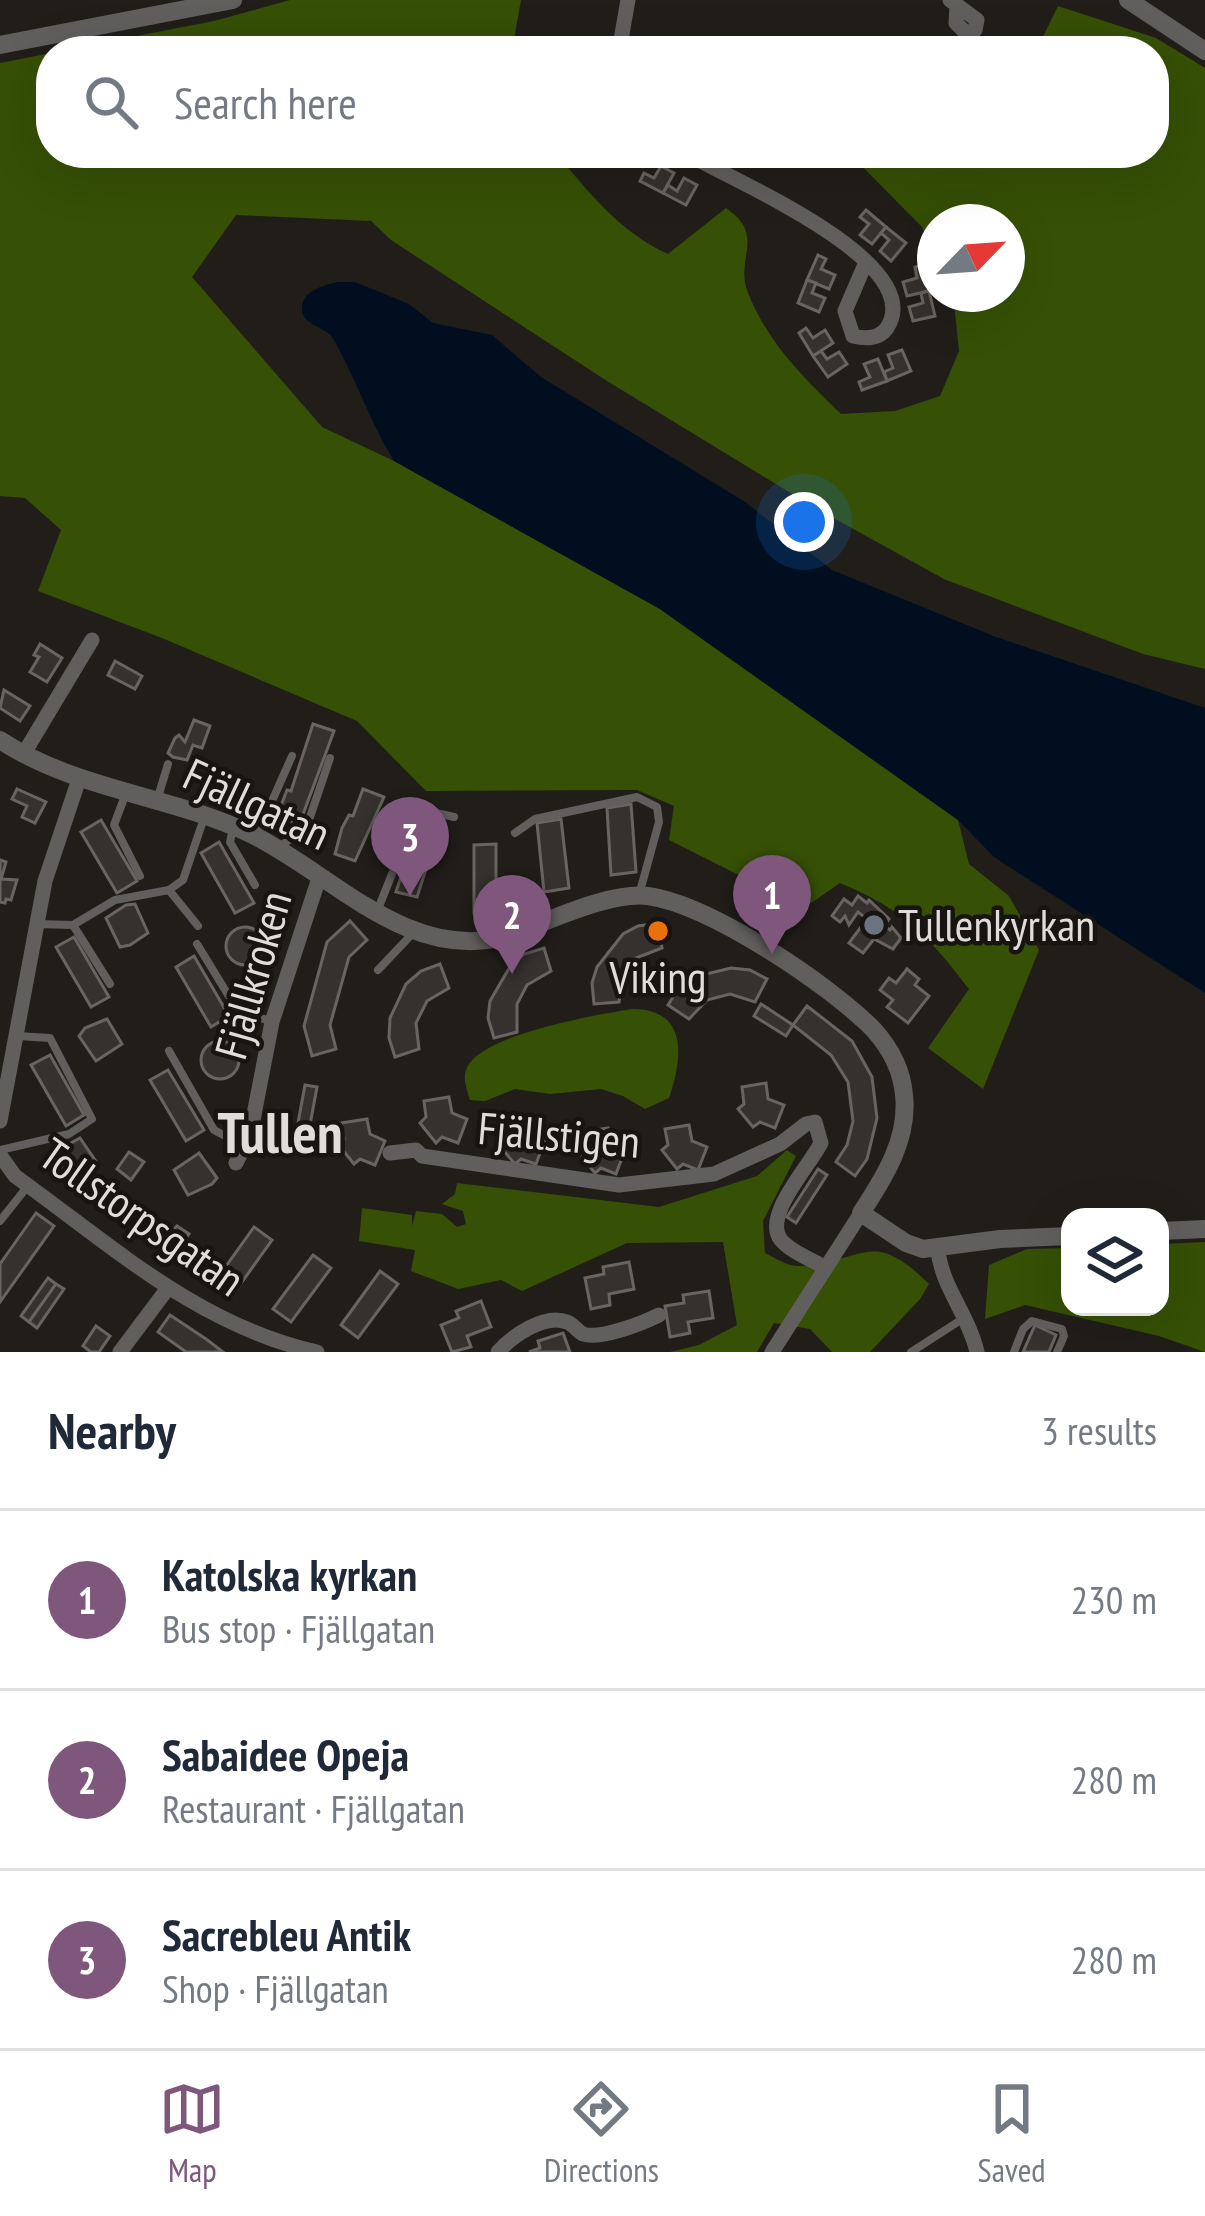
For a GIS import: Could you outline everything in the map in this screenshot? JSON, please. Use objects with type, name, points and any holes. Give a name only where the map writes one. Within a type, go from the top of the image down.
[{"type":"street","points":[[47,36],[233,0]]},
{"type":"street","points":[[622,36],[628,0]]},
{"type":"street","points":[[1128,0],[1205,51]]},
{"type":"street","points":[[0,45],[36,38]]},
{"type":"street","points":[[715,168],[800,212],[866,262],[886,282],[892,311],[886,328],[864,339],[853,336],[845,311],[866,262]]},
{"type":"street","points":[[23,755],[92,640]]},
{"type":"street","name":"Fjällgatan","points":[[0,740],[79,779],[157,798],[233,826],[414,932],[441,941],[480,943],[608,901],[639,896]]},
{"type":"street","points":[[0,1121],[36,924],[79,779]]},
{"type":"street","name":"Fjällkroken","points":[[236,1163],[245,1146],[272,1022],[320,875]]},
{"type":"street","points":[[639,896],[686,908],[759,946],[856,1014],[891,1053],[899,1071],[905,1116],[884,1180],[772,1352]]},
{"type":"street","name":"Fjällstigen","points":[[390,1153],[416,1150],[422,1156],[619,1185],[714,1174],[740,1165],[815,1122],[821,1143],[779,1210],[776,1228],[784,1244],[824,1267]]},
{"type":"street","name":"Tollstorpsgatan","points":[[0,1152],[7,1168],[28,1186],[168,1288],[268,1341],[317,1352]]},
{"type":"street","points":[[862,1213],[906,1243],[938,1250],[1000,1239],[1061,1236]]},
{"type":"street","points":[[1169,1231],[1205,1229]]},
{"type":"street","points":[[938,1250],[977,1352]]},
{"type":"street","points":[[120,1352],[168,1288]]},
{"type":"street","points":[[498,1352],[520,1332],[557,1320],[589,1334],[638,1326],[659,1315]]},
{"type":"lane","points":[[256,837],[292,756]]},
{"type":"lane","points":[[276,848],[306,829],[330,758]]},
{"type":"lane","points":[[157,798],[168,764]]},
{"type":"lane","points":[[126,791],[114,825],[140,875]]},
{"type":"lane","points":[[515,833],[536,819],[646,799],[657,807],[659,816],[639,896]]},
{"type":"lane","points":[[377,911],[418,808],[454,817]]},
{"type":"lane","points":[[36,924],[73,925],[115,900],[169,890],[183,880],[206,814]]},
{"type":"lane","points":[[233,826],[230,842],[255,885]]},
{"type":"lane","points":[[169,890],[198,926]]},
{"type":"lane","points":[[73,925],[110,984]]},
{"type":"lane","points":[[378,970],[414,932]]},
{"type":"lane","points":[[196,944],[238,1011],[272,1022]]},
{"type":"lane","points":[[0,1152],[69,1134],[92,1119],[50,1038],[16,1036]]},
{"type":"lane","points":[[169,1051],[214,1130],[245,1146]]},
{"type":"lane","points":[[0,1221],[28,1186]]},
{"type":"lane","points":[[911,1352],[966,1317]]},
{"type":"lane","points":[[1014,1352],[1023,1329],[1032,1321],[1062,1330],[1057,1352]]},
{"type":"green space","points":[[290,0],[521,0],[515,36],[137,36]]},
{"type":"green space","points":[[1058,6],[1150,36],[1043,36]]},
{"type":"green space","points":[[1169,46],[1205,68],[1205,669],[1143,654],[944,579],[817,509],[607,381],[391,240],[371,221],[236,215],[192,277],[322,427],[394,461],[660,609],[958,820],[969,864],[1009,896],[1039,950],[983,1089],[928,1048],[969,989],[913,926],[881,903],[840,883],[804,908],[669,840],[674,806],[637,790],[426,791],[357,721],[38,591],[61,530],[25,498],[0,496],[0,63],[36,56],[36,168],[569,168],[620,223],[668,254],[726,208],[745,228],[745,280],[756,311],[788,358],[841,414],[895,411],[940,396],[959,351],[955,312],[1025,312],[1025,204],[917,204],[917,222],[864,168],[1169,168]]},
{"type":"green space","points":[[632,1009],[651,1011],[673,1027],[678,1053],[669,1098],[645,1109],[601,1089],[550,1094],[515,1089],[485,1101],[470,1100],[465,1082],[469,1064],[498,1043],[545,1027]]},
{"type":"green space","points":[[787,1150],[796,1156],[763,1221],[765,1253],[800,1266],[879,1252],[909,1266],[929,1284],[870,1352],[832,1352],[810,1329],[774,1323],[757,1352],[670,1352],[699,1345],[737,1325],[723,1242],[627,1243],[522,1291],[501,1280],[458,1289],[411,1271],[415,1250],[359,1241],[362,1208],[412,1215],[412,1226],[416,1211],[442,1214],[457,1227],[466,1224],[463,1211],[442,1204],[455,1194],[457,1183],[659,1207],[757,1176]]},
{"type":"green space","points":[[1205,1242],[1205,1352],[1073,1316],[1169,1316],[1169,1244]]},
{"type":"green space","points":[[1061,1248],[1061,1313],[1025,1305],[985,1319],[989,1265],[1027,1249]]},
{"type":"water","points":[[337,282],[355,282],[409,304],[433,323],[492,335],[541,377],[745,502],[832,570],[996,637],[1205,708],[1205,993],[994,857],[958,820],[660,609],[394,461],[334,340],[303,315],[309,293]]},
{"type":"building","points":[[660,168],[674,173],[663,193],[640,181],[644,173],[654,178]]},
{"type":"building","points":[[684,178],[697,185],[686,205],[663,193],[668,185],[677,191]]},
{"type":"building","points":[[866,210],[886,227],[872,244],[860,235],[869,224],[860,217]]},
{"type":"building","points":[[886,227],[906,243],[891,261],[880,251],[889,240],[881,233]]},
{"type":"building","points":[[818,255],[826,259],[821,269],[835,275],[829,289],[807,280]]},
{"type":"building","points":[[917,278],[917,294],[907,296],[903,282]]},
{"type":"building","points":[[807,280],[816,283],[812,293],[825,298],[819,312],[798,303]]},
{"type":"building","points":[[917,305],[917,312],[934,312],[935,316],[913,321],[909,307]]},
{"type":"building","points":[[806,328],[813,338],[825,330],[833,343],[813,356],[799,333]]},
{"type":"building","points":[[902,350],[911,371],[887,381],[884,372],[893,368],[888,355]]},
{"type":"building","points":[[821,351],[827,359],[839,352],[847,364],[828,377],[813,356]]},
{"type":"building","points":[[878,359],[887,381],[862,390],[859,382],[870,377],[864,364]]},
{"type":"building","points":[[40,644],[62,658],[47,682],[30,672]]},
{"type":"building","points":[[115,661],[142,676],[135,689],[108,675]]},
{"type":"building","points":[[4,690],[30,706],[20,721],[0,708]]},
{"type":"building","points":[[194,720],[210,726],[202,748],[193,745],[187,760],[173,757],[168,753],[175,738],[179,735],[185,742]]},
{"type":"building","points":[[313,724],[334,731],[299,825],[278,818]]},
{"type":"building","points":[[17,789],[46,802],[35,823],[22,817],[27,806],[12,799]]},
{"type":"building","points":[[363,789],[384,797],[355,861],[335,854],[342,828],[349,815],[353,816]]},
{"type":"building","points":[[631,804],[636,872],[611,875],[607,808]]},
{"type":"building","points":[[561,819],[569,888],[544,892],[537,823]]},
{"type":"building","points":[[101,820],[137,881],[117,893],[81,832]]},
{"type":"building","points":[[418,824],[439,829],[417,897],[396,892]]},
{"type":"building","points":[[219,842],[254,903],[235,913],[201,853]]},
{"type":"building","points":[[496,844],[496,912],[474,913],[474,845]]},
{"type":"building","points":[[0,860],[6,862],[1,879],[17,880],[11,900],[5,903],[0,902]]},
{"type":"building","name":"Tullenkyrkan","points":[[858,896],[889,919],[884,926],[892,927],[901,938],[893,949],[874,939],[863,953],[849,943],[867,919],[858,912],[849,925],[845,916],[840,922],[832,916],[844,899],[852,905]]},
{"type":"building","points":[[135,904],[148,933],[120,947],[106,918]]},
{"type":"building","points":[[350,921],[367,940],[349,957],[330,1025],[336,1049],[312,1056],[304,1026],[327,942]]},
{"type":"building","points":[[659,923],[662,948],[636,958],[623,974],[619,1002],[594,1004],[592,983],[597,967],[623,934]]},
{"type":"building","points":[[245,927],[258,933],[264,946],[258,959],[245,965],[232,959],[226,946],[232,933]]},
{"type":"building","points":[[74,937],[109,997],[91,1007],[56,947]]},
{"type":"building","points":[[544,948],[551,971],[527,985],[517,1004],[517,1032],[494,1038],[488,1018],[490,1001],[511,965],[524,954]]},
{"type":"building","points":[[194,956],[229,1016],[211,1027],[176,967]]},
{"type":"building","points":[[440,964],[449,988],[427,1001],[416,1023],[419,1049],[395,1057],[390,1018],[406,984]]},
{"type":"building","points":[[731,968],[750,970],[767,979],[755,1002],[730,994],[707,1000],[689,1019],[668,1005],[694,977]]},
{"type":"building","points":[[907,969],[919,979],[915,985],[929,996],[908,1023],[887,1007],[893,1000],[880,990],[889,978],[896,983]]},
{"type":"building","points":[[761,1004],[793,1025],[786,1036],[754,1016]]},
{"type":"building","points":[[807,1006],[852,1041],[872,1077],[877,1118],[867,1159],[855,1176],[836,1162],[847,1145],[853,1121],[848,1082],[831,1055],[793,1025]]},
{"type":"building","points":[[107,1019],[122,1044],[96,1061],[79,1036],[85,1028]]},
{"type":"building","points":[[220,1041],[233,1047],[239,1060],[233,1073],[220,1079],[207,1073],[201,1060],[207,1047]]},
{"type":"building","points":[[50,1055],[84,1115],[66,1126],[31,1065]]},
{"type":"building","points":[[168,1070],[204,1130],[186,1141],[150,1080]]},
{"type":"building","points":[[766,1083],[768,1099],[784,1105],[775,1128],[760,1122],[753,1127],[738,1109],[744,1104],[742,1087]]},
{"type":"building","points":[[305,1085],[317,1087],[305,1152],[293,1150]]},
{"type":"building","points":[[449,1097],[452,1113],[467,1119],[458,1143],[442,1137],[436,1143],[420,1123],[426,1117],[424,1101]]},
{"type":"building","points":[[528,1118],[530,1134],[545,1140],[536,1164],[521,1159],[515,1164],[498,1144],[504,1139],[502,1122]]},
{"type":"building","points":[[367,1119],[370,1134],[385,1141],[375,1165],[360,1159],[354,1164],[338,1144],[344,1139],[341,1123]]},
{"type":"building","points":[[689,1125],[692,1141],[707,1147],[698,1170],[683,1164],[677,1169],[662,1150],[668,1145],[665,1129]]},
{"type":"building","points":[[608,1128],[610,1144],[625,1150],[616,1174],[601,1168],[595,1173],[579,1153],[584,1148],[582,1132]]},
{"type":"building","points":[[80,1138],[97,1163],[68,1180],[55,1152]]},
{"type":"building","points":[[129,1152],[144,1162],[131,1180],[117,1169]]},
{"type":"building","points":[[199,1153],[217,1178],[188,1195],[174,1170]]},
{"type":"building","points":[[818,1169],[827,1175],[796,1223],[787,1217]]},
{"type":"building","points":[[36,1213],[54,1226],[0,1302],[0,1264]]},
{"type":"building","points":[[177,1226],[189,1234],[171,1252],[159,1244]]},
{"type":"building","points":[[254,1227],[272,1240],[232,1296],[214,1283]]},
{"type":"building","points":[[313,1255],[331,1268],[291,1322],[273,1309]]},
{"type":"building","points":[[629,1262],[634,1289],[609,1294],[610,1305],[591,1309],[585,1278],[604,1274],[603,1267]]},
{"type":"building","points":[[380,1271],[398,1284],[358,1338],[341,1325]]},
{"type":"building","points":[[48,1278],[56,1284],[29,1322],[21,1316]]},
{"type":"building","points":[[56,1284],[64,1289],[37,1328],[29,1322]]},
{"type":"building","points":[[709,1291],[713,1318],[688,1322],[690,1333],[670,1337],[665,1306],[684,1303],[683,1295]]},
{"type":"building","points":[[481,1301],[491,1327],[467,1336],[471,1347],[452,1352],[441,1325],[459,1318],[456,1311]]},
{"type":"building","points":[[170,1315],[223,1352],[186,1352],[158,1332]]},
{"type":"building","points":[[1035,1325],[1056,1335],[1049,1352],[1023,1352]]},
{"type":"building","points":[[96,1326],[110,1336],[99,1352],[91,1352],[83,1346]]},
{"type":"building","points":[[563,1333],[570,1352],[529,1352],[540,1348],[538,1341]]},
{"type":"place","name":"Sacrebleu Antik","points":[[410,896]]},
{"type":"place","name":"Tullenkyrkan","points":[[874,925]]},
{"type":"place","name":"Viking","points":[[658,931]]},
{"type":"place","name":"Katolska kyrkan","points":[[772,954]]},
{"type":"place","name":"Sabaidee Opeja","points":[[512,974]]},
{"type":"district","name":"Tullen","points":[[280,1133]]}]
